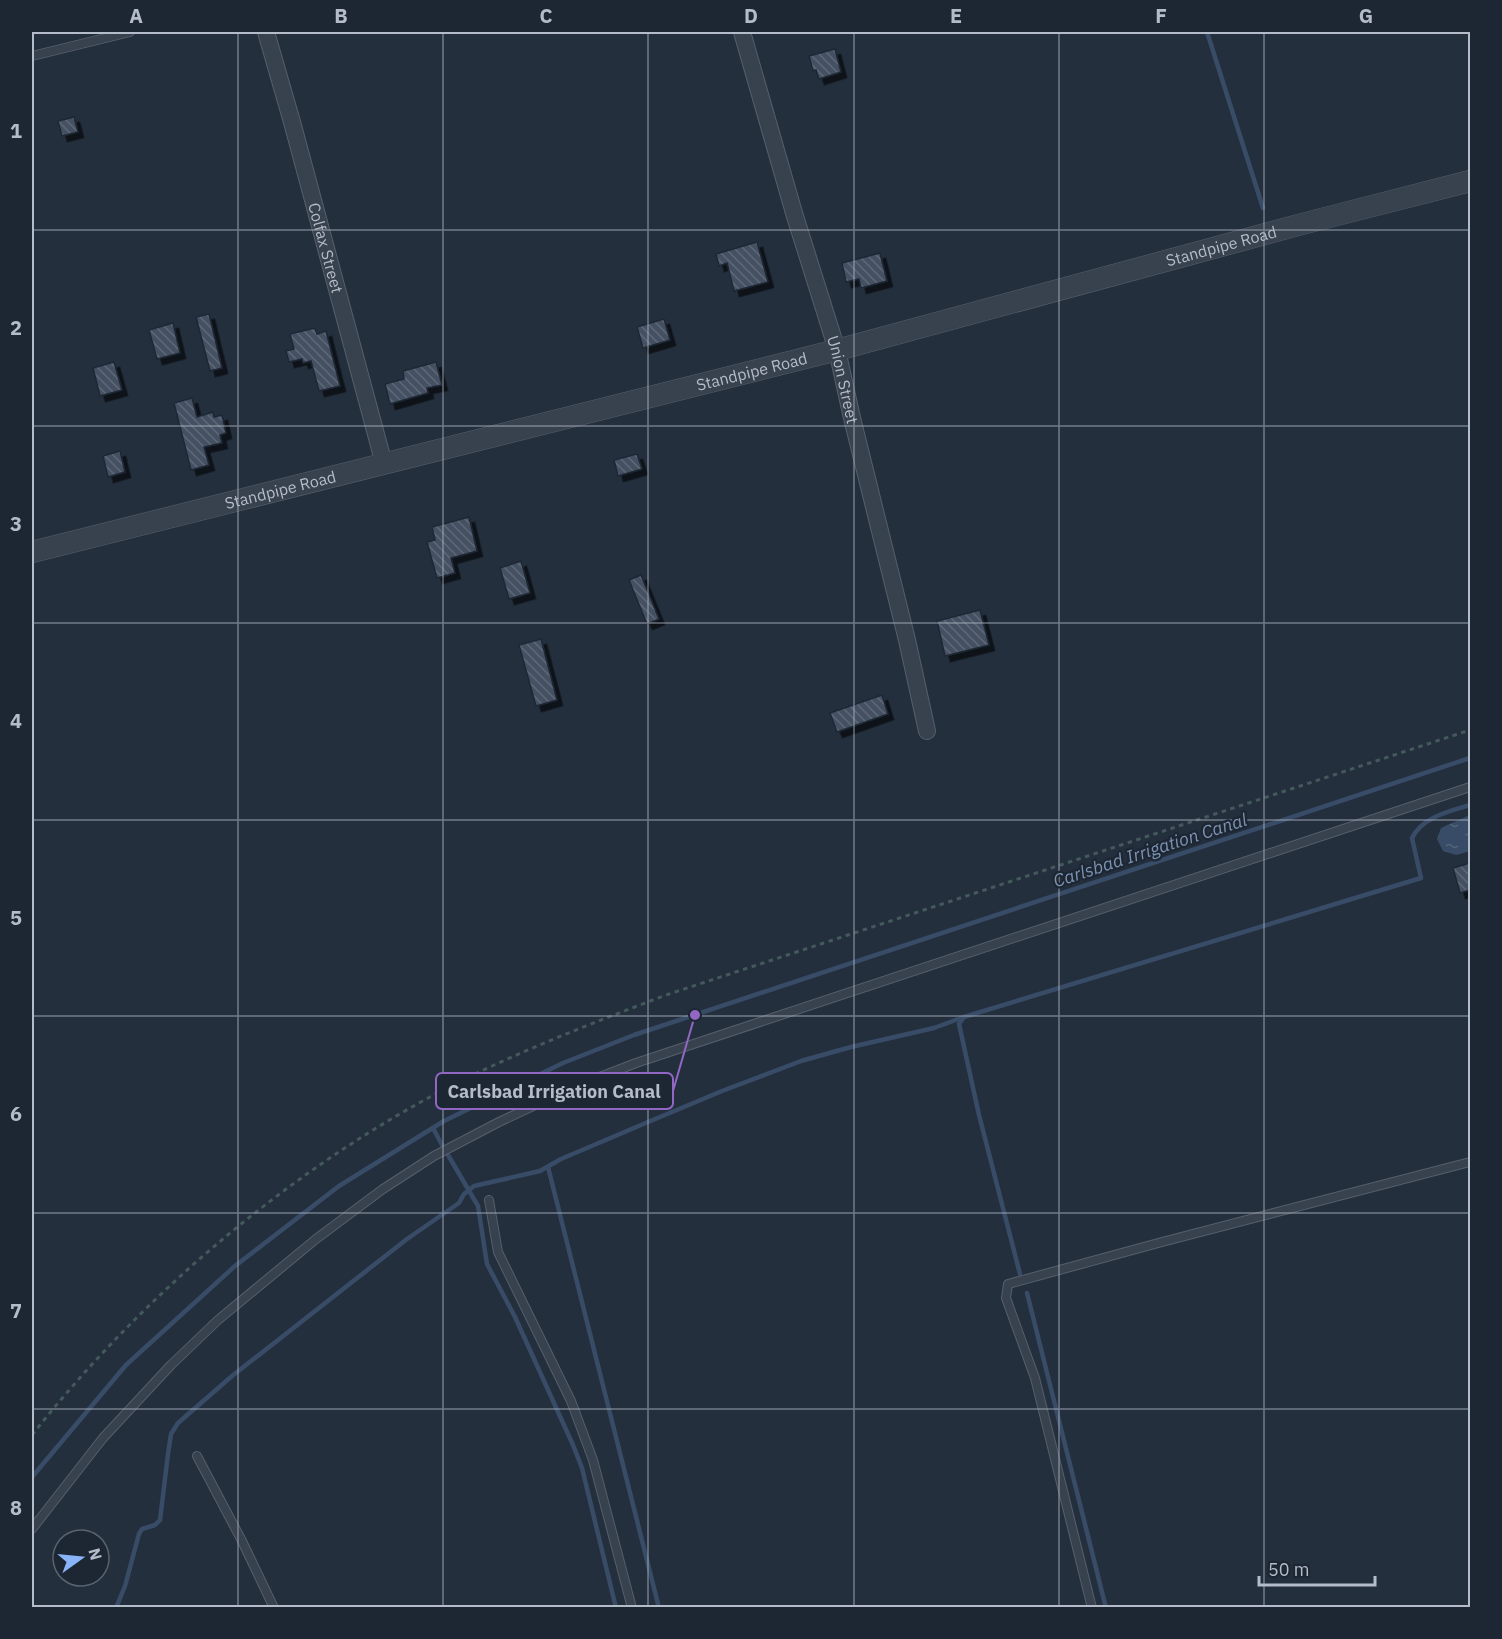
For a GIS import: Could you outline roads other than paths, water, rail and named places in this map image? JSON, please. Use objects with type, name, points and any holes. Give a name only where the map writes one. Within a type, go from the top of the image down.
[{"type":"street","name":"Colfax Street","points":[[266,32],[384,464]]},
{"type":"street","name":"Union Street","points":[[742,32],[794,213],[837,350],[927,731]]},
{"type":"street","name":"Standpipe Road","points":[[32,552],[837,350],[1248,238],[1470,181]]},
{"type":"lane","points":[[32,56],[130,32]]},
{"type":"lane","points":[[32,1528],[103,1438],[171,1365],[219,1320],[316,1239],[383,1189],[434,1156],[499,1122],[574,1087],[646,1060],[1470,787]]},
{"type":"lane","points":[[1092,1608],[1035,1378],[1005,1298],[1008,1284],[1470,1162]]},
{"type":"lane","points":[[489,1200],[498,1252],[571,1401],[593,1460],[632,1608]]},
{"type":"lane","points":[[197,1456],[274,1608]]},
{"type":"water","points":[[1470,815],[1470,851],[1456,855],[1443,851],[1437,839],[1441,828]]},
{"type":"waterway","points":[[1207,32],[1263,208]]},
{"type":"waterway","name":"Carlsbad Irrigation Canal","points":[[32,1477],[126,1365],[235,1266],[339,1186],[444,1121],[563,1063],[634,1035],[1470,758]]},
{"type":"waterway","points":[[1020,1274],[979,1115],[959,1024],[964,1017],[1421,878],[1412,838],[1429,820],[1470,805]]},
{"type":"waterway","points":[[116,1608],[125,1586],[139,1534],[142,1529],[155,1525],[160,1520],[171,1434],[178,1423],[232,1376],[407,1239],[459,1203],[464,1194],[474,1186],[540,1171],[561,1159],[641,1125],[801,1061],[934,1028],[964,1017]]},
{"type":"waterway","points":[[433,1128],[442,1145]]},
{"type":"waterway","points":[[448,1155],[478,1206],[487,1264],[515,1317],[582,1468],[616,1608]]},
{"type":"waterway","points":[[548,1167],[659,1608]]},
{"type":"waterway","points":[[1027,1293],[1106,1608]]},
{"type":"place","name":"Carlsbad Irrigation Canal","points":[[695,1015]]}]
